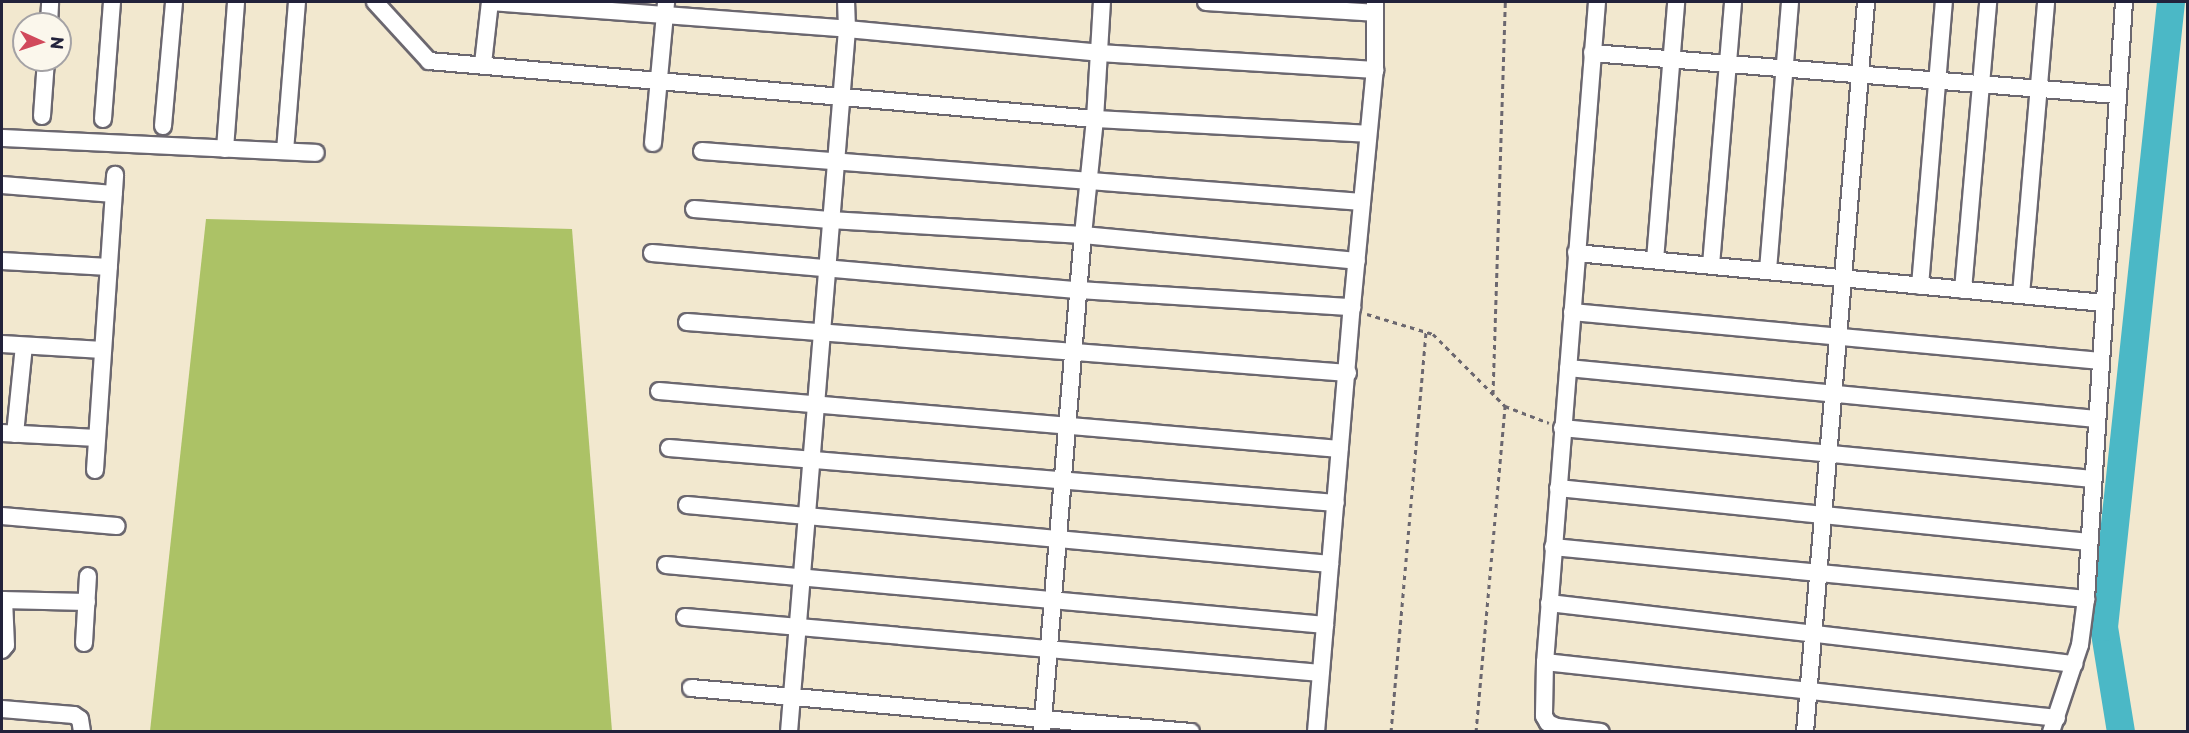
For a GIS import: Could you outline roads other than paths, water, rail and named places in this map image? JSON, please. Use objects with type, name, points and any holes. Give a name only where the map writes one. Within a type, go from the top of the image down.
[{"type":"street","points":[[103,119],[112,2]]},
{"type":"street","points":[[163,126],[174,2]]},
{"type":"street","points":[[225,149],[236,2]]},
{"type":"street","points":[[285,152],[297,2]]},
{"type":"street","points":[[375,2],[429,61],[1095,119],[1368,134]]},
{"type":"street","points":[[483,64],[491,2],[666,8],[847,29],[1099,53],[1375,70]]},
{"type":"street","points":[[789,732],[834,161],[847,29],[846,2]]},
{"type":"street","points":[[1042,725],[1083,235],[1090,181],[1102,2]]},
{"type":"street","points":[[1206,2],[1375,8],[1375,70],[1352,307],[1316,732]]},
{"type":"street","points":[[1597,2],[1549,603],[1544,716],[1548,723],[1557,727],[1601,732]]},
{"type":"street","points":[[1655,260],[1676,2]]},
{"type":"street","points":[[1711,265],[1733,2]]},
{"type":"street","points":[[1768,270],[1790,2]]},
{"type":"street","points":[[1805,732],[1866,2]]},
{"type":"street","points":[[1920,286],[1944,2]]},
{"type":"street","points":[[1963,290],[1988,2]]},
{"type":"street","points":[[2020,295],[2046,2]]},
{"type":"street","points":[[1545,662],[1807,690],[2054,725],[2080,645],[2086,599],[2116,95],[2124,2]]},
{"type":"street","points":[[653,143],[666,8]]},
{"type":"street","points":[[1592,52],[1785,66],[2116,95]]},
{"type":"street","points":[[42,117],[45,72]]},
{"type":"street","points":[[2,138],[316,153]]},
{"type":"street","points":[[702,151],[1362,202]]},
{"type":"street","points":[[95,470],[116,175]]},
{"type":"street","points":[[2,185],[114,194]]},
{"type":"street","points":[[694,209],[830,220],[1083,235],[1357,261]]},
{"type":"street","points":[[652,253],[1079,290],[1352,307]]},
{"type":"street","points":[[1576,253],[2104,303]]},
{"type":"street","points":[[2,261],[109,267]]},
{"type":"street","points":[[1572,312],[2101,361]]},
{"type":"street","points":[[687,322],[1348,373]]},
{"type":"street","points":[[2,344],[103,350]]},
{"type":"street","points":[[24,346],[8,434],[97,438]]},
{"type":"street","points":[[1568,368],[2097,419]]},
{"type":"street","points":[[659,391],[1340,449]]},
{"type":"street","points":[[1562,428],[2092,479]]},
{"type":"street","points":[[669,448],[1336,503]]},
{"type":"street","points":[[1558,488],[2089,542]]},
{"type":"street","points":[[687,505],[1330,564]]},
{"type":"street","points":[[2,516],[117,526]]},
{"type":"street","points":[[1554,547],[2086,599]]},
{"type":"street","points":[[666,565],[1325,625]]},
{"type":"street","points":[[84,643],[88,576]]},
{"type":"street","points":[[2,650],[6,645],[3,600],[87,602]]},
{"type":"street","points":[[1549,603],[2074,664]]},
{"type":"street","points":[[686,617],[1321,673]]},
{"type":"street","points":[[692,688],[792,696],[1042,725],[1191,732]]},
{"type":"street","points":[[2,709],[74,715],[80,719],[82,732]]},
{"type":"waterway","points":[[2121,732],[2104,627],[2171,2]]}]
